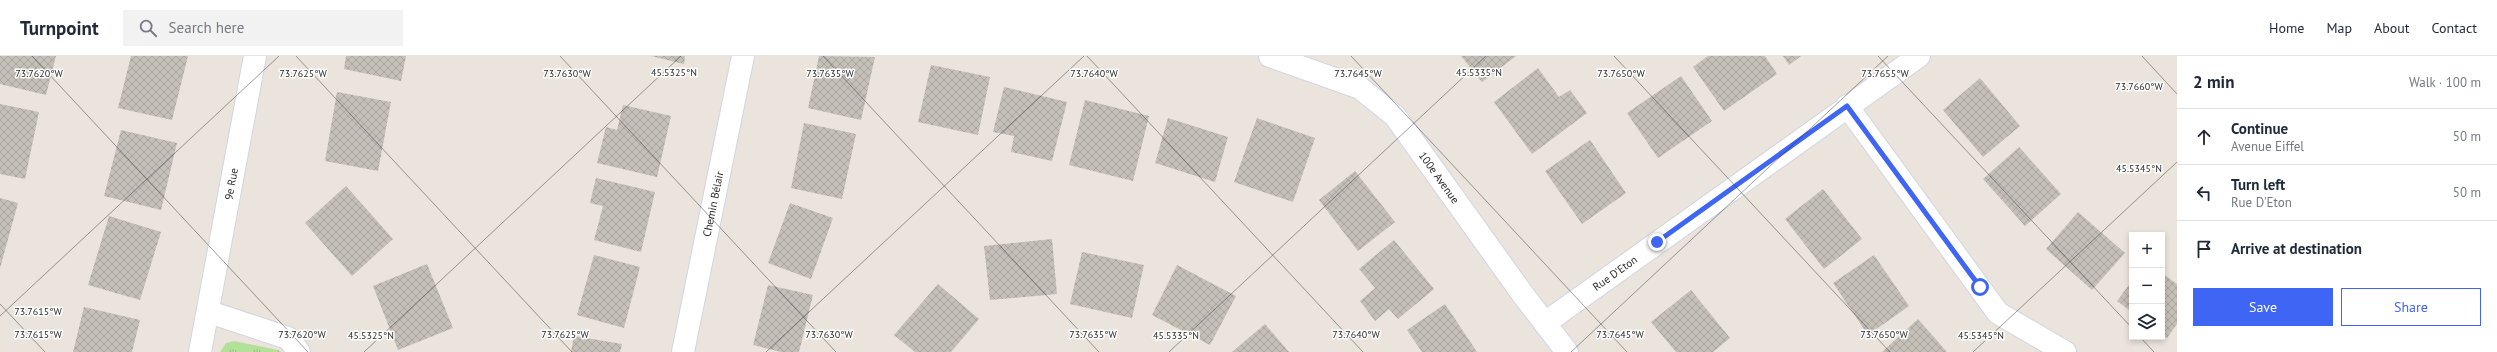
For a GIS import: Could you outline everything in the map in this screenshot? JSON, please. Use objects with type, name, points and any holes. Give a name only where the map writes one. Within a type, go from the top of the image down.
[{"type":"street","name":"9e Rue","points":[[200,352],[209,312],[255,56]]},
{"type":"street","name":"Chemin Bélair","points":[[683,352],[743,56]]},
{"type":"street","name":"100e Avenue","points":[[1270,56],[1360,88],[1395,116],[1566,352]]},
{"type":"street","name":"Rue D'Eton","points":[[1545,323],[1919,56]]},
{"type":"street","points":[[1847,106],[1998,313],[2065,352]]},
{"type":"street","points":[[209,312],[288,338],[299,352]]},
{"type":"green space","points":[[234,341],[278,350],[281,352],[220,352],[226,343]]},
{"type":"building","points":[[0,56],[56,56],[46,95],[0,84]]},
{"type":"building","points":[[131,56],[188,56],[172,120],[118,108]]},
{"type":"building","points":[[346,56],[406,56],[401,81],[344,69]]},
{"type":"building","points":[[651,56],[685,56],[684,64]]},
{"type":"building","points":[[819,56],[875,57],[861,120],[808,108]]},
{"type":"building","points":[[1461,56],[1516,56],[1482,82]]},
{"type":"building","points":[[1708,56],[1765,56],[1777,74],[1724,111],[1693,67]]},
{"type":"building","points":[[1783,56],[1801,56],[1789,65]]},
{"type":"building","points":[[931,65],[990,77],[978,135],[918,122]]},
{"type":"building","points":[[1538,68],[1559,97],[1570,90],[1587,113],[1532,154],[1494,102]]},
{"type":"building","points":[[1681,76],[1712,121],[1658,158],[1627,113]]},
{"type":"building","points":[[1980,78],[2020,126],[1983,157],[1943,110]]},
{"type":"building","points":[[1004,87],[1067,102],[1052,161],[1011,152],[1014,136],[993,132]]},
{"type":"building","points":[[337,92],[391,102],[378,171],[325,161]]},
{"type":"building","points":[[1085,100],[1149,116],[1133,181],[1069,165]]},
{"type":"building","points":[[0,104],[39,112],[25,179],[0,174]]},
{"type":"building","points":[[623,105],[671,116],[657,177],[597,163],[606,127],[617,130]]},
{"type":"building","points":[[1168,118],[1228,137],[1215,182],[1155,163]]},
{"type":"building","points":[[1257,118],[1315,138],[1293,202],[1234,182]]},
{"type":"building","points":[[804,123],[856,134],[842,199],[791,188]]},
{"type":"building","points":[[121,130],[177,143],[161,210],[104,196]]},
{"type":"building","points":[[1590,140],[1626,193],[1582,224],[1545,171]]},
{"type":"building","points":[[2019,147],[2061,194],[2025,226],[1983,179]]},
{"type":"building","points":[[1355,171],[1395,222],[1358,251],[1319,200]]},
{"type":"building","points":[[596,178],[655,192],[641,252],[594,240],[603,206],[590,203]]},
{"type":"building","points":[[346,186],[393,239],[352,276],[305,223]]},
{"type":"building","points":[[1823,189],[1862,239],[1824,269],[1785,219]]},
{"type":"building","points":[[0,198],[18,203],[0,268]]},
{"type":"building","points":[[790,203],[833,218],[811,279],[768,263]]},
{"type":"building","points":[[2078,212],[2125,253],[2092,290],[2046,249]]},
{"type":"building","points":[[109,216],[161,232],[140,300],[88,285]]},
{"type":"building","points":[[1052,239],[1057,294],[990,300],[984,246]]},
{"type":"building","points":[[1394,240],[1434,289],[1398,319],[1389,309],[1375,321],[1360,301],[1375,288],[1359,269]]},
{"type":"building","points":[[1082,252],[1144,265],[1132,318],[1070,304]]},
{"type":"building","points":[[594,255],[640,267],[624,328],[577,315]]},
{"type":"building","points":[[1874,255],[1909,306],[1868,335],[1833,283]]},
{"type":"building","points":[[427,264],[453,328],[398,350],[373,286]]},
{"type":"building","points":[[1177,265],[1236,296],[1210,345],[1152,315]]},
{"type":"building","points":[[2165,275],[2177,284],[2177,324],[2167,338],[2165,337]]},
{"type":"building","points":[[938,284],[979,319],[951,352],[915,352],[894,335]]},
{"type":"building","points":[[768,285],[813,295],[799,352],[781,352],[753,345]]},
{"type":"building","points":[[2129,285],[2129,310],[2117,301]]},
{"type":"building","points":[[1691,290],[1730,338],[1713,352],[1676,352],[1651,322]]},
{"type":"building","points":[[1445,304],[1477,352],[1422,352],[1407,330]]},
{"type":"building","points":[[84,307],[140,320],[132,352],[73,352]]},
{"type":"building","points":[[1918,319],[1947,352],[1882,352]]},
{"type":"building","points":[[1265,324],[1289,352],[1232,352]]},
{"type":"building","points":[[574,336],[622,344],[620,352],[571,352]]},
{"type":"route","points":[[1657,242],[1847,106],[1980,287]]}]
